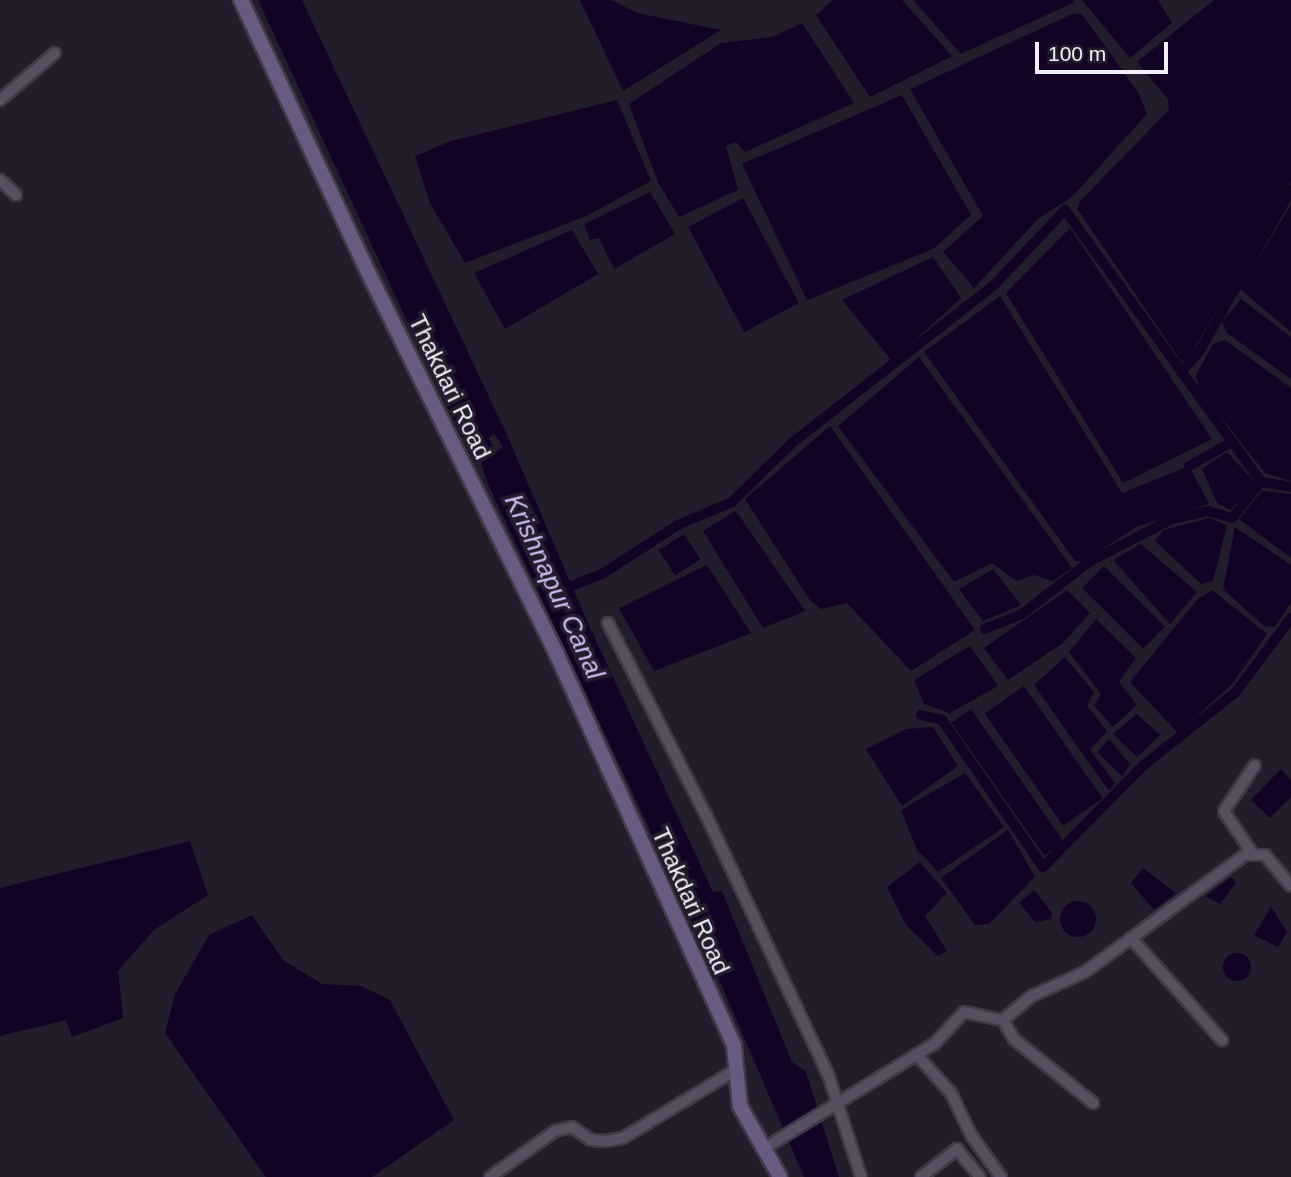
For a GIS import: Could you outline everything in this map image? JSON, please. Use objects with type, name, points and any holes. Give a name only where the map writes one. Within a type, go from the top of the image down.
[{"type":"street","name":"Thakdari Road","points":[[241,0],[363,264],[557,655],[734,1045],[734,1071],[740,1106],[769,1145],[780,1177]]},
{"type":"street","points":[[0,100],[55,53]]},
{"type":"street","points":[[0,180],[16,195]]},
{"type":"street","points":[[608,623],[706,815],[828,1074],[830,1107],[861,1177]]},
{"type":"street","points":[[1252,853],[1224,811],[1255,765]]},
{"type":"street","points":[[1003,1020],[1032,996],[1086,972],[1252,853],[1265,855],[1291,886]]},
{"type":"street","points":[[1130,938],[1222,1040]]},
{"type":"street","points":[[769,1145],[935,1043],[964,1012],[1003,1020],[1014,1039],[1093,1103]]},
{"type":"street","points":[[916,1054],[951,1093],[971,1135],[1001,1177]]},
{"type":"street","points":[[491,1177],[555,1131],[572,1127],[590,1140],[623,1138],[734,1071]]},
{"type":"street","points":[[921,1177],[957,1149],[980,1177]]},
{"type":"water","points":[[258,0],[302,0],[508,437],[587,621],[713,892],[722,891],[792,1062],[806,1072],[839,1177],[804,1177],[697,928],[679,906],[650,830],[487,482],[481,463],[503,447],[494,434],[477,448],[471,436],[461,437]]},
{"type":"water","points":[[580,0],[611,0],[637,13],[721,30],[623,91]]},
{"type":"water","points":[[833,0],[902,0],[952,56],[870,97],[816,15]]},
{"type":"water","points":[[913,0],[1073,0],[1075,2],[961,54]]},
{"type":"water","points":[[1082,0],[1158,0],[1172,23],[1130,58]]},
{"type":"water","points":[[1214,0],[1291,0],[1291,182],[1187,361],[1181,361],[1078,210],[1079,202],[1169,110],[1168,99],[1137,62]]},
{"type":"water","points":[[1072,14],[1082,14],[1138,92],[1147,114],[1072,197],[1039,218],[974,288],[943,252],[983,216],[910,89]]},
{"type":"water","points":[[802,23],[854,103],[745,152],[736,142],[726,146],[738,190],[679,217],[658,182],[629,104],[721,43],[773,37]]},
{"type":"water","points":[[902,95],[971,215],[933,249],[807,300],[742,164]]},
{"type":"water","points":[[617,100],[651,181],[586,216],[465,263],[430,203],[415,156],[451,141]]},
{"type":"water","points":[[650,192],[675,234],[614,269],[599,238],[590,240],[584,224]]},
{"type":"water","points":[[743,198],[799,303],[744,332],[688,227]]},
{"type":"water","points":[[1291,204],[1291,332],[1240,289]]},
{"type":"water","points":[[1070,228],[1212,439],[1123,483],[1006,293]]},
{"type":"water","points":[[572,230],[598,274],[505,329],[474,273]]},
{"type":"water","points":[[933,257],[961,298],[892,361],[842,300]]},
{"type":"water","points":[[1000,296],[1122,493],[1189,466],[1209,504],[1136,527],[1084,561],[1075,561],[924,352]]},
{"type":"water","points":[[1241,299],[1291,337],[1291,379],[1227,333],[1222,322]]},
{"type":"water","points":[[1225,340],[1291,388],[1291,481],[1265,473],[1199,389],[1196,375],[1213,344]]},
{"type":"water","points":[[919,357],[1072,568],[1053,581],[1034,575],[1017,581],[992,563],[954,582],[838,426]]},
{"type":"water","points":[[830,426],[975,630],[911,671],[847,603],[821,609],[809,599],[745,499]]},
{"type":"water","points":[[1227,452],[1256,483],[1230,510],[1217,503],[1202,469]]},
{"type":"water","points":[[1262,491],[1291,494],[1291,558],[1239,519]]},
{"type":"water","points":[[736,511],[805,611],[763,628],[703,531]]},
{"type":"water","points":[[1209,518],[1227,525],[1213,581],[1201,584],[1155,541],[1164,530]]},
{"type":"water","points":[[1235,527],[1291,565],[1291,602],[1275,627],[1264,626],[1223,589]]},
{"type":"water","points":[[684,534],[700,559],[675,575],[659,550]]},
{"type":"water","points":[[1141,544],[1197,592],[1170,624],[1113,560]]},
{"type":"water","points":[[707,565],[751,633],[654,671],[619,608]]},
{"type":"water","points":[[1104,566],[1165,627],[1143,649],[1082,588]]},
{"type":"water","points":[[993,569],[1021,605],[983,621],[959,589]]},
{"type":"water","points":[[1067,590],[1090,613],[1063,643],[1008,680],[984,648]]},
{"type":"water","points":[[1212,590],[1267,634],[1233,683],[1178,733],[1130,682],[1197,600]]},
{"type":"water","points":[[1096,619],[1136,658],[1119,682],[1137,705],[1113,727],[1094,706],[1101,694],[1069,652]]},
{"type":"water","points":[[970,646],[998,686],[950,713],[924,704],[914,680]]},
{"type":"water","points":[[1065,657],[1094,692],[1087,706],[1107,731],[1090,750],[1115,783],[1109,791],[1034,685]]},
{"type":"water","points":[[1024,686],[1103,798],[1063,826],[985,714]]},
{"type":"water","points":[[971,709],[1064,842],[1044,855],[951,723]]},
{"type":"water","points":[[1137,714],[1160,735],[1137,757],[1113,734]]},
{"type":"water","points":[[933,727],[958,766],[902,806],[866,749],[907,729]]},
{"type":"water","points":[[1109,739],[1130,764],[1122,776],[1097,752]]},
{"type":"water","points":[[1281,769],[1291,780],[1291,797],[1270,818],[1251,800]]},
{"type":"water","points":[[965,773],[1004,827],[938,872],[917,850],[901,810]]},
{"type":"water","points":[[1008,830],[1035,877],[989,924],[975,925],[941,878]]},
{"type":"water","points":[[190,841],[208,895],[154,930],[118,971],[123,1018],[72,1037],[66,1020],[0,1036],[0,888]]},
{"type":"water","points":[[920,862],[947,893],[925,916],[947,951],[938,956],[906,925],[887,887]]},
{"type":"water","points":[[1143,868],[1176,893],[1154,910],[1131,883]]},
{"type":"water","points":[[1231,877],[1236,883],[1220,904],[1206,896]]},
{"type":"water","points":[[1034,890],[1052,913],[1051,919],[1035,922],[1019,903]]},
{"type":"water","points":[[1078,901],[1090,907],[1096,919],[1090,931],[1078,937],[1066,931],[1060,919],[1066,907]]},
{"type":"water","points":[[1271,907],[1287,932],[1278,947],[1254,935]]},
{"type":"water","points":[[252,915],[283,960],[322,984],[361,986],[390,1000],[454,1120],[372,1177],[266,1177],[165,1033],[175,994],[209,935]]},
{"type":"water","points":[[1237,953],[1247,957],[1251,967],[1247,977],[1237,981],[1227,977],[1223,967],[1227,957]]},
{"type":"waterway","points":[[1181,372],[1199,352],[1291,190]]},
{"type":"waterway","points":[[571,586],[602,574],[678,525],[732,502],[792,443],[993,286],[1065,210],[1261,482],[1232,518],[1208,511],[1170,520],[1089,562],[1022,614],[985,629]]},
{"type":"waterway","name":"Krishnapur Canal","points":[[480,431],[496,465]]},
{"type":"waterway","points":[[1189,466],[1230,443]]},
{"type":"waterway","points":[[1261,482],[1291,487]]},
{"type":"waterway","points":[[921,715],[942,720],[1043,867],[1144,765],[1235,693],[1291,618]]}]
